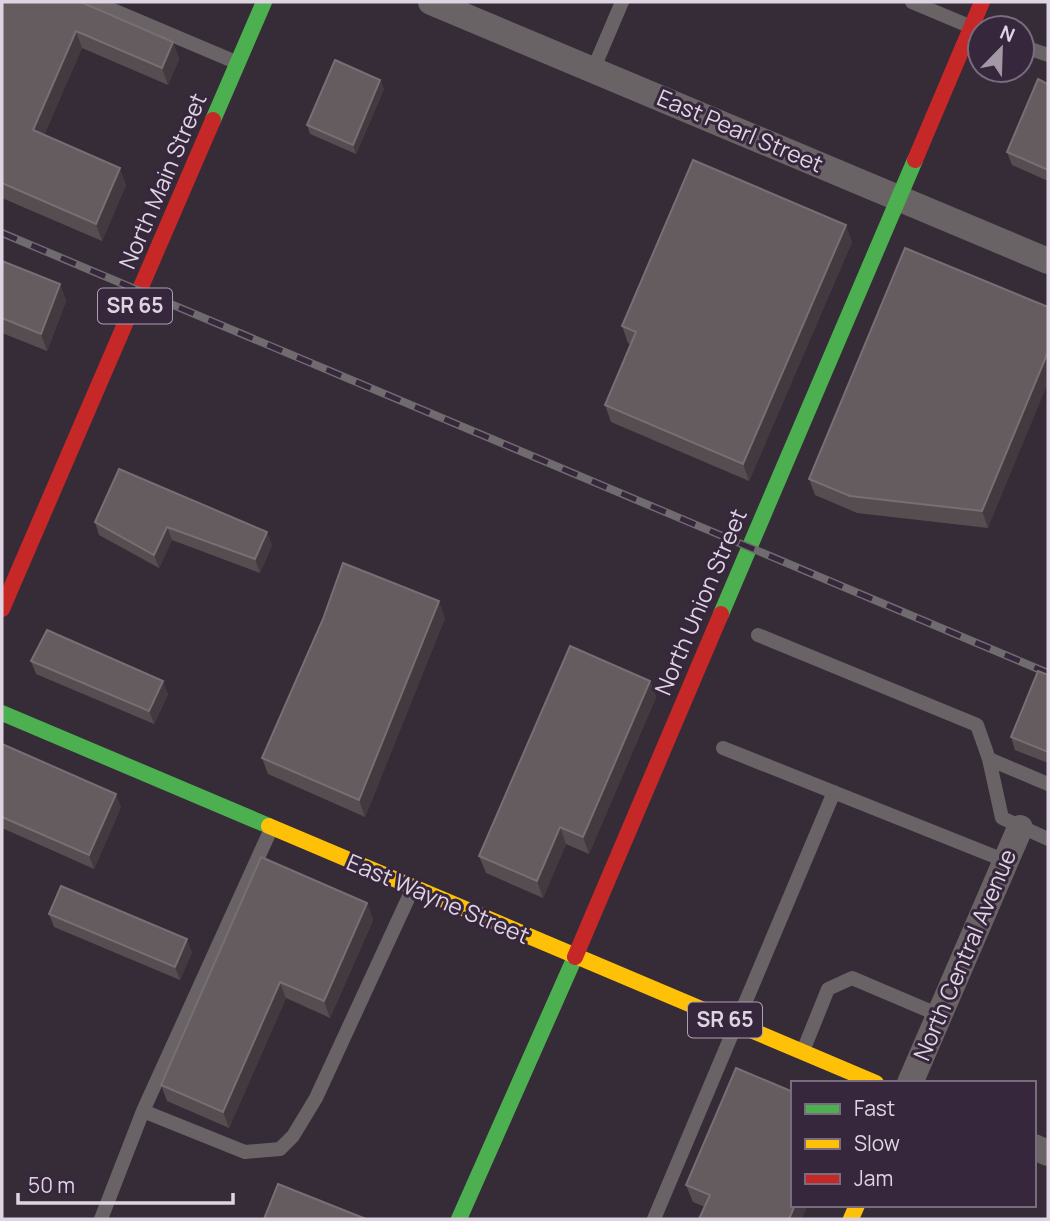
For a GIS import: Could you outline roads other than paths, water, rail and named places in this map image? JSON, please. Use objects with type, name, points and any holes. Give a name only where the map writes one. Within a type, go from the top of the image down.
[{"type":"main road","name":"North Main Street","points":[[2,609],[264,2]]},
{"type":"main road","name":"North Union Street","points":[[459,1219],[575,957],[743,559],[966,50]]},
{"type":"main road","name":"East Wayne Street","points":[[2,713],[871,1081]]},
{"type":"street","name":"East Pearl Street","points":[[431,2],[1048,261]]},
{"type":"street","name":"North Central Avenue","points":[[911,1081],[1020,828]]},
{"type":"lane","points":[[94,2],[238,63]]},
{"type":"lane","points":[[593,70],[622,2]]},
{"type":"lane","points":[[912,2],[966,24]]},
{"type":"lane","points":[[758,635],[977,725],[989,759],[1002,818],[1048,839]]},
{"type":"lane","points":[[723,748],[1006,861]]},
{"type":"lane","points":[[989,759],[1048,784]]},
{"type":"lane","points":[[654,1219],[834,792]]},
{"type":"lane","points":[[101,1219],[143,1111],[272,828]]},
{"type":"lane","points":[[143,1111],[245,1152],[280,1149],[293,1136],[316,1098],[413,888]]},
{"type":"lane","points":[[803,1053],[828,989],[852,978],[939,1014]]},
{"type":"railway","points":[[2,233],[1048,673]]}]
